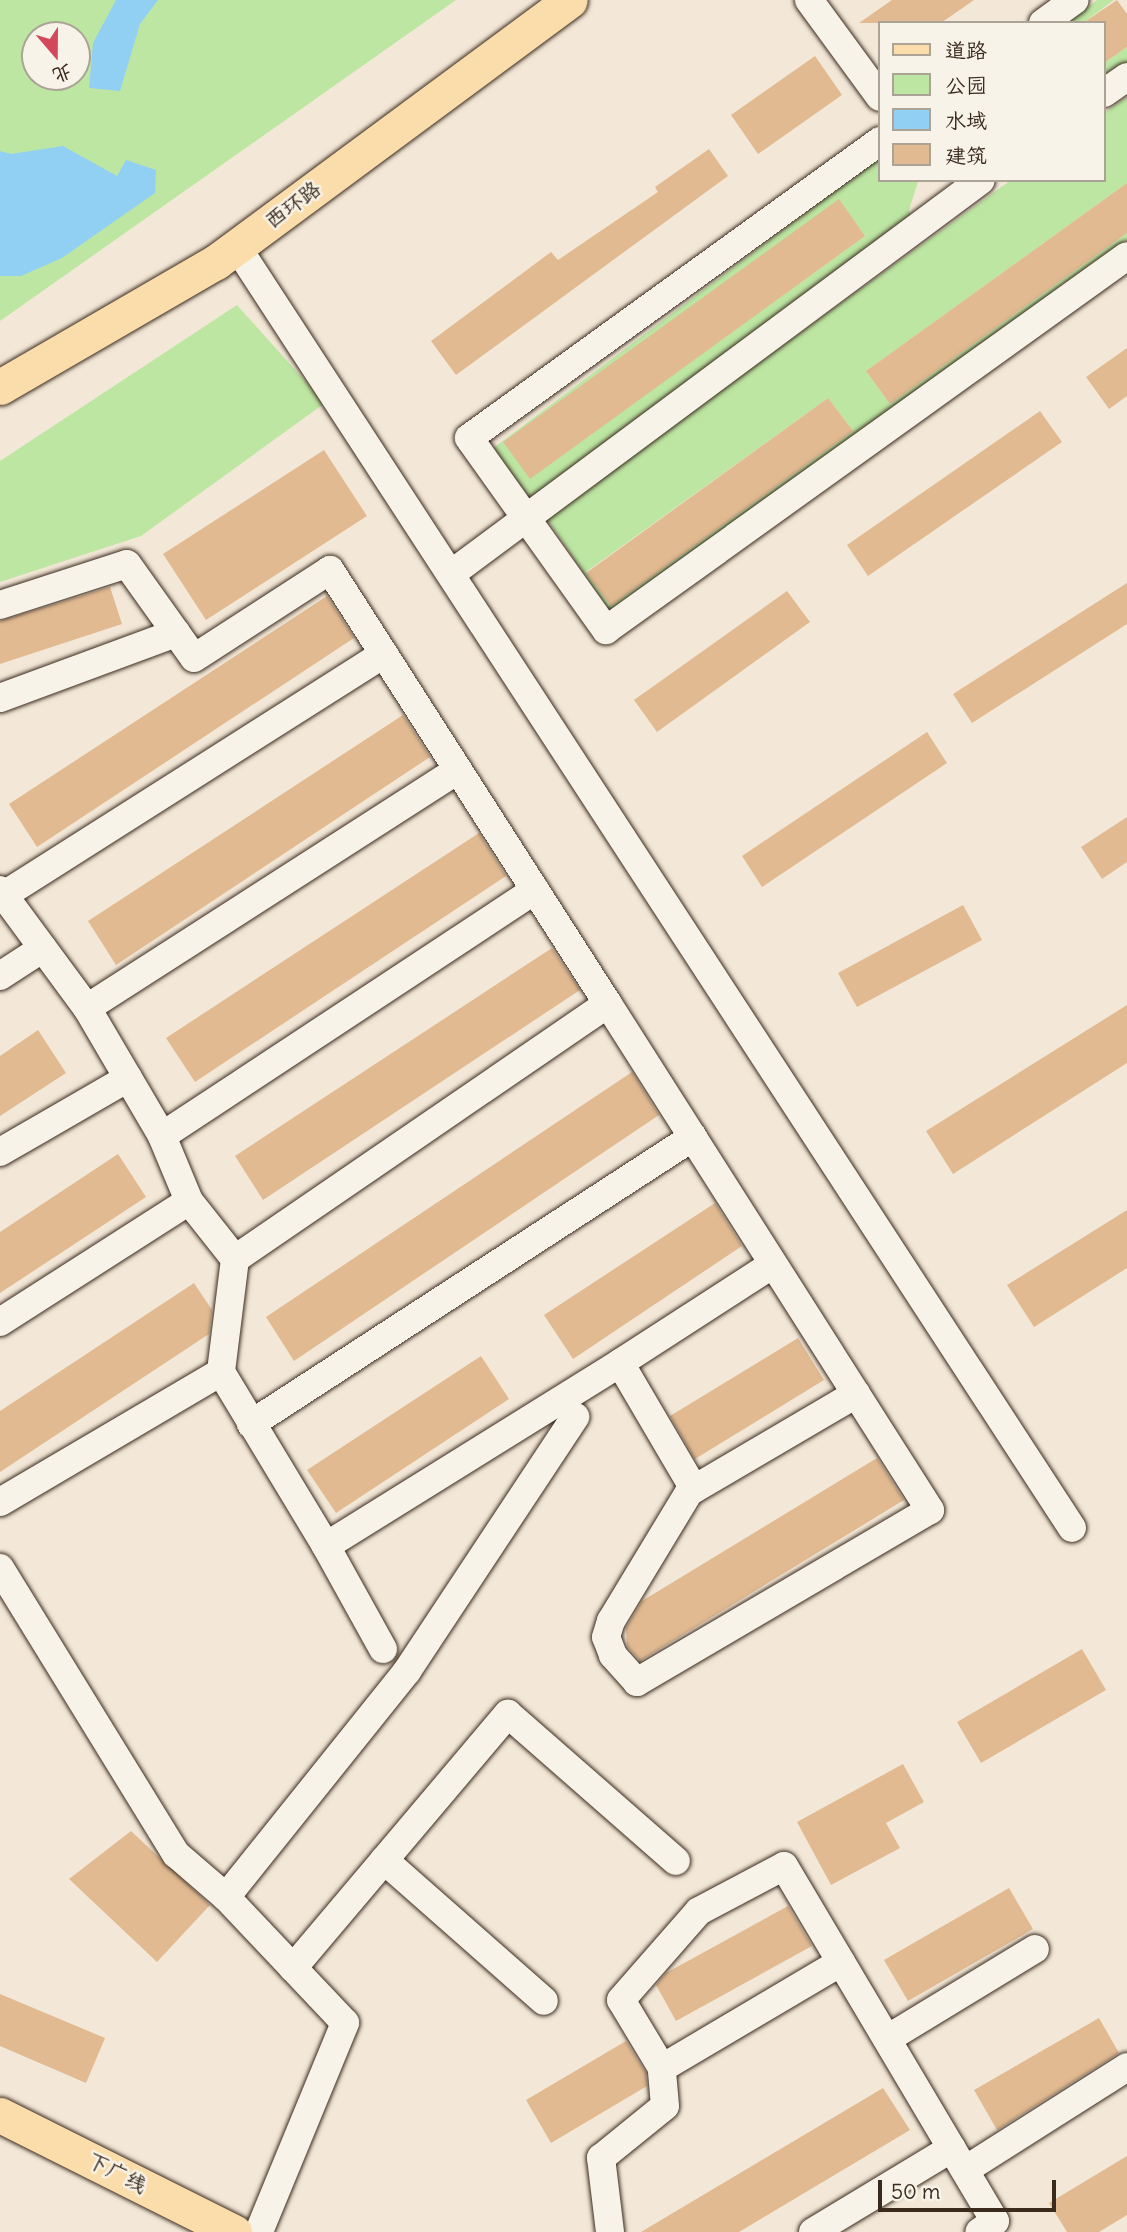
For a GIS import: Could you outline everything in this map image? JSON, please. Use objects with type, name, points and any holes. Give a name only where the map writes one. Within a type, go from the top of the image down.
[{"type":"main road","name":"西环路","points":[[0,387],[237,247],[570,0]]},
{"type":"main road","name":"下广线","points":[[0,2115],[234,2232]]},
{"type":"street","points":[[809,0],[878,94]]},
{"type":"street","points":[[1047,21],[1075,0]]},
{"type":"street","points":[[1106,92],[1127,77]]},
{"type":"street","points":[[878,142],[469,438],[606,630],[1127,256]]},
{"type":"street","points":[[452,573],[948,189],[974,182]]},
{"type":"street","points":[[237,247],[1072,1528]]},
{"type":"street","points":[[0,605],[127,564],[194,658],[330,570],[608,1003],[930,1510],[637,1682],[613,1655],[606,1637],[611,1621],[694,1489],[856,1394]]},
{"type":"street","points":[[0,698],[176,633]]},
{"type":"street","points":[[383,1649],[326,1546],[222,1372],[235,1259],[189,1201],[162,1136],[88,1007],[2,893],[384,654]]},
{"type":"street","points":[[88,1007],[458,771]]},
{"type":"street","points":[[162,1136],[535,890]]},
{"type":"street","points":[[0,976],[43,948]]},
{"type":"street","points":[[235,1259],[608,1003]]},
{"type":"street","points":[[0,1152],[128,1078]]},
{"type":"street","points":[[251,1424],[693,1137]]},
{"type":"street","points":[[0,1322],[189,1201]]},
{"type":"street","points":[[326,1546],[773,1264]]},
{"type":"street","points":[[620,1363],[694,1489]]},
{"type":"street","points":[[0,1502],[222,1372]]},
{"type":"street","points":[[226,1896],[407,1671],[575,1417]]},
{"type":"street","points":[[0,1567],[176,1854],[226,1896],[345,2023],[259,2232]]},
{"type":"street","points":[[293,1968],[508,1714],[676,1861]]},
{"type":"street","points":[[384,1860],[544,2001]]},
{"type":"street","points":[[610,2232],[601,2158],[665,2106],[662,2068],[621,2000],[699,1911],[784,1866],[995,2221],[979,2232]]},
{"type":"street","points":[[887,2039],[1035,1949]]},
{"type":"street","points":[[662,2068],[841,1962]]},
{"type":"street","points":[[813,2232],[958,2159],[1127,2067]]},
{"type":"green space","points":[[0,0],[456,0],[0,321]]},
{"type":"green space","points":[[1097,0],[1114,0],[1086,21],[1069,21]]},
{"type":"green space","points":[[1127,47],[1127,66],[1106,82],[1106,62]]},
{"type":"green space","points":[[1127,97],[1127,183],[866,371],[890,404],[1127,233],[1127,240],[610,612],[546,517],[1008,182],[1106,182],[1106,112]],"holes":[[[828,398],[853,431],[611,606],[586,572]]]},
{"type":"green space","points":[[878,159],[878,182],[918,182],[909,210],[913,219],[537,497],[519,499],[488,452]],"holes":[[[839,200],[865,236],[736,329]]]},
{"type":"green space","points":[[237,305],[325,403],[141,536],[0,582],[0,461]]},
{"type":"water","points":[[116,0],[158,0],[140,24],[120,91],[91,88],[93,43]]},
{"type":"water","points":[[63,146],[117,176],[126,160],[156,170],[155,193],[62,258],[21,276],[0,276],[0,151],[11,154]]},
{"type":"building","points":[[892,0],[974,0],[944,21],[859,23]]},
{"type":"building","points":[[1117,0],[1127,14],[1127,47],[1106,62],[1106,21],[1086,21]]},
{"type":"building","points":[[815,56],[842,95],[758,154],[731,115]]},
{"type":"building","points":[[709,149],[728,176],[456,375],[431,341],[551,252],[558,260],[658,192],[655,187]]},
{"type":"building","points":[[1127,183],[1127,233],[890,404],[866,371]]},
{"type":"building","points":[[839,199],[865,236],[530,479],[503,442]]},
{"type":"building","points":[[1127,348],[1127,396],[1109,409],[1086,377]]},
{"type":"building","points":[[828,398],[853,431],[611,606],[586,573]]},
{"type":"building","points":[[1040,411],[1062,442],[868,576],[847,545]]},
{"type":"building","points":[[324,450],[367,516],[206,620],[163,554]]},
{"type":"building","points":[[1127,583],[1127,624],[972,723],[953,694]]},
{"type":"building","points":[[110,587],[122,624],[0,664],[0,621]]},
{"type":"building","points":[[787,591],[810,622],[657,732],[634,700]]},
{"type":"building","points":[[327,596],[354,638],[37,847],[9,804]]},
{"type":"building","points":[[403,715],[430,757],[116,965],[88,921]]},
{"type":"building","points":[[927,732],[947,763],[762,887],[742,856]]},
{"type":"building","points":[[1127,817],[1127,862],[1102,879],[1081,847]]},
{"type":"building","points":[[479,833],[506,876],[195,1082],[166,1038]]},
{"type":"building","points":[[963,905],[982,940],[857,1007],[838,973]]},
{"type":"building","points":[[552,948],[580,990],[263,1200],[235,1156]]},
{"type":"building","points":[[1127,1005],[1127,1063],[953,1174],[926,1131]]},
{"type":"building","points":[[38,1030],[66,1073],[0,1116],[0,1056]]},
{"type":"building","points":[[632,1072],[659,1115],[294,1361],[266,1317]]},
{"type":"building","points":[[118,1154],[146,1197],[0,1293],[0,1232]]},
{"type":"building","points":[[715,1203],[742,1246],[573,1359],[544,1315]]},
{"type":"building","points":[[1127,1210],[1127,1268],[1034,1327],[1007,1285]]},
{"type":"building","points":[[194,1283],[212,1310],[209,1334],[0,1472],[0,1411]]},
{"type":"building","points":[[798,1338],[824,1380],[695,1459],[670,1416]]},
{"type":"building","points":[[481,1356],[509,1399],[336,1513],[307,1470]]},
{"type":"building","points":[[877,1458],[904,1500],[640,1661],[627,1646],[626,1628],[642,1601]]},
{"type":"building","points":[[1082,1649],[1106,1690],[981,1763],[957,1722]]},
{"type":"building","points":[[903,1764],[924,1802],[886,1823],[900,1848],[831,1885],[797,1822]]},
{"type":"building","points":[[131,1831],[210,1905],[157,1962],[69,1879]]},
{"type":"building","points":[[1009,1888],[1033,1929],[908,2001],[884,1960]]},
{"type":"building","points":[[788,1906],[812,1946],[676,2021],[656,1985],[666,1973]]},
{"type":"building","points":[[0,1994],[105,2038],[86,2083],[0,2046]]},
{"type":"building","points":[[1099,2018],[1119,2053],[997,2130],[974,2090]]},
{"type":"building","points":[[626,2041],[646,2073],[647,2086],[551,2143],[526,2100]]},
{"type":"building","points":[[883,2088],[910,2130],[739,2232],[641,2232]]},
{"type":"building","points":[[1127,2156],[1127,2215],[1099,2232],[1067,2232],[1049,2203]]}]
